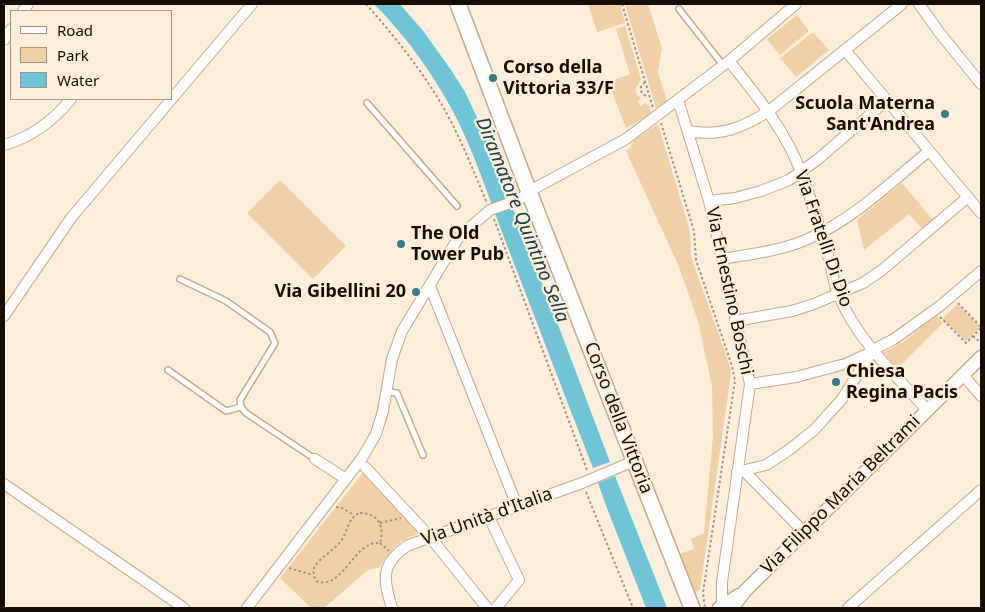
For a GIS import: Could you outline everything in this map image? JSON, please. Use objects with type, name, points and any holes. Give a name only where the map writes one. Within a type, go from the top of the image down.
[{"type":"main road","name":"Corso della Vittoria","points":[[458,4],[692,608]]},
{"type":"street","points":[[172,99],[252,4]]},
{"type":"street","points":[[247,608],[346,480],[376,434],[383,412],[396,344],[457,240],[491,209],[518,200],[626,139],[726,63],[796,4]]},
{"type":"street","points":[[688,131],[711,133],[749,124],[769,111],[902,4]]},
{"type":"street","points":[[919,4],[981,84]]},
{"type":"street","points":[[845,50],[981,213]]},
{"type":"street","name":"Via Fratelli Di Dio","points":[[726,63],[769,111],[788,143],[801,172],[821,233],[838,295],[856,328],[873,350],[927,410]]},
{"type":"street","points":[[4,145],[18,141],[35,132],[58,114],[71,100]]},
{"type":"street","points":[[4,316],[71,218],[171,100]]},
{"type":"street","name":"Via Ernestino Boschi","points":[[678,100],[710,201],[750,384],[741,472],[722,582],[725,607]]},
{"type":"street","points":[[710,201],[735,198],[761,191],[789,180],[817,160],[887,100]]},
{"type":"street","points":[[722,259],[774,250],[807,240],[821,233],[836,225],[929,151]]},
{"type":"street","points":[[735,321],[792,311],[838,295],[863,283],[882,270],[968,197]]},
{"type":"street","points":[[750,384],[796,377],[840,365],[894,340],[940,306],[981,271]]},
{"type":"street","points":[[430,286],[517,506]]},
{"type":"street","points":[[741,472],[766,466],[814,430],[842,399],[873,350]]},
{"type":"street","name":"Via Filippo Maria Beltrami","points":[[725,607],[745,591],[981,357]]},
{"type":"street","points":[[962,375],[981,396]]},
{"type":"street","points":[[315,459],[346,480]]},
{"type":"street","name":"Via Unità d'Italia","points":[[392,608],[386,590],[385,574],[388,563],[397,552],[409,545],[634,461]]},
{"type":"street","points":[[365,467],[430,538],[487,608]]},
{"type":"street","points":[[741,472],[805,532]]},
{"type":"street","points":[[4,484],[184,608]]},
{"type":"street","points":[[848,608],[981,490]]},
{"type":"street","points":[[488,517],[519,580],[496,608]]},
{"type":"lane","points":[[679,9],[726,63]]},
{"type":"lane","points":[[367,103],[457,206]]},
{"type":"lane","points":[[180,279],[226,301],[270,332],[275,343],[240,400],[242,407],[246,413],[315,459]]},
{"type":"lane","points":[[168,370],[226,410],[242,407]]},
{"type":"lane","points":[[386,392],[397,393],[422,455]]},
{"type":"path","points":[[366,4],[391,32],[429,84],[459,138],[491,209],[560,395],[633,608]]},
{"type":"path","points":[[622,4],[654,113]]},
{"type":"path","points":[[645,82],[640,90],[644,95],[649,96]]},
{"type":"path","points":[[660,121],[694,231],[696,260],[732,366],[735,381],[704,584],[705,608]]},
{"type":"path","points":[[937,314],[966,343],[981,328],[955,299]]},
{"type":"path","points":[[974,336],[981,343]]},
{"type":"path","points":[[334,507],[342,508],[354,515]]},
{"type":"path","points":[[380,543],[382,530],[380,523],[375,517],[366,513],[354,515],[341,541],[332,552],[315,566],[313,575],[316,581],[322,583],[337,576],[368,545],[380,543],[391,552]]},
{"type":"path","points":[[380,523],[401,518],[408,514]]},
{"type":"path","points":[[287,568],[313,575]]},
{"type":"path","points":[[704,584],[711,583]]},
{"type":"green space","points":[[588,4],[620,4],[625,23],[597,32]]},
{"type":"green space","points":[[625,4],[648,4],[662,48],[658,72],[667,101],[656,108]]},
{"type":"green space","points":[[797,15],[809,31],[780,55],[767,39]]},
{"type":"green space","points":[[625,26],[641,79],[636,88],[636,94],[641,98],[638,102],[641,106],[645,103],[649,106],[651,114],[626,128],[608,82],[630,74],[616,29]]},
{"type":"green space","points":[[813,32],[829,50],[796,77],[780,58]]},
{"type":"green space","points":[[658,124],[690,231],[691,257],[730,366],[731,374],[700,590],[695,593],[679,554],[694,549],[691,539],[704,533],[713,436],[712,386],[698,321],[679,267],[626,151],[634,140]]},
{"type":"green space","points":[[280,180],[346,246],[313,279],[247,213]]},
{"type":"green space","points":[[902,183],[933,220],[922,229],[909,214],[864,250],[857,220]]},
{"type":"green space","points":[[958,304],[980,327],[966,341],[942,319]]},
{"type":"green space","points":[[937,315],[943,323],[898,368],[882,353],[903,342]]},
{"type":"green space","points":[[365,470],[421,533],[397,546],[380,567],[368,570],[324,608],[311,608],[280,578]]},
{"type":"water","points":[[374,4],[400,4],[424,32],[465,92],[482,128],[610,462],[593,468],[459,123],[421,60],[399,31]]},
{"type":"water","points":[[615,476],[667,608],[646,608],[598,483]]},
{"type":"place","name":"Corso della Vittoria 33/F","points":[[493,78]]},
{"type":"place","name":"Scuola Materna Sant'Andrea","points":[[945,114]]},
{"type":"place","name":"The Old Tower Pub","points":[[401,244]]},
{"type":"place","name":"Via Gibellini 20","points":[[416,292]]},
{"type":"place","name":"Chiesa Regina Pacis","points":[[836,382]]},
{"type":"water label","name":"Diramatore Quintino Sella","points":[[522,220]]}]
